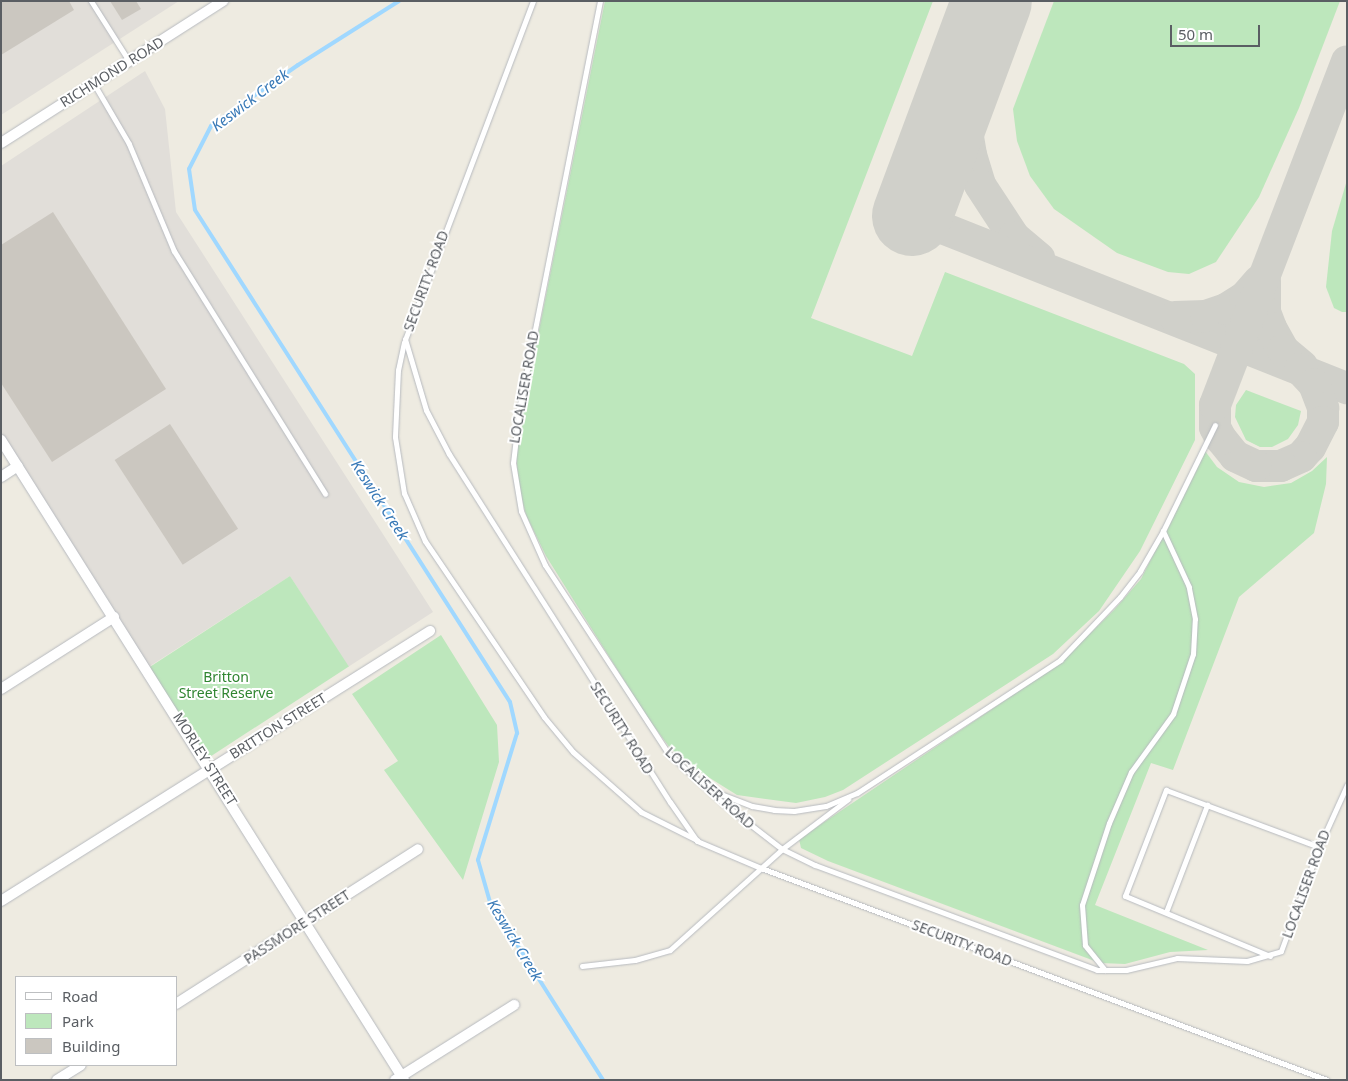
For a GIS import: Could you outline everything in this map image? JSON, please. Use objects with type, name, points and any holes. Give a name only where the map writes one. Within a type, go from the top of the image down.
[{"type":"street","name":"RICHMOND ROAD","points":[[1,143],[224,1]]},
{"type":"street","name":"MORLEY STREET","points":[[1,440],[307,921],[400,1078]]},
{"type":"street","points":[[1,477],[18,466]]},
{"type":"street","points":[[1,689],[114,617]]},
{"type":"street","name":"BRITTON STREET","points":[[1,901],[430,631]]},
{"type":"street","name":"PASSMORE STREET","points":[[178,1003],[418,849]]},
{"type":"street","points":[[400,1078],[514,1006]]},
{"type":"street","points":[[57,1080],[79,1066]]},
{"type":"lane","points":[[91,1],[129,61]]},
{"type":"lane","name":"SECURITY ROAD","points":[[532,1],[405,339],[416,385],[440,440],[670,802],[697,841],[761,868],[1327,1080]]},
{"type":"lane","name":"LOCALISER ROAD","points":[[600,1],[513,442],[515,485],[530,537],[607,663],[668,753],[782,849],[815,865],[1105,970],[1126,970],[1178,958],[1247,961],[1270,956],[1282,951],[1319,847],[1347,785]]},
{"type":"lane","points":[[93,84],[129,144],[174,251],[325,494]]},
{"type":"lane","points":[[405,339],[398,370],[395,437],[404,493],[425,541],[544,717],[573,752],[641,812],[697,841]]},
{"type":"lane","points":[[582,966],[636,960],[670,950],[782,849],[857,793],[1060,660],[1120,597],[1163,531],[1215,425]]},
{"type":"lane","points":[[1105,970],[1085,945],[1082,905],[1109,823],[1128,781],[1173,714],[1193,654],[1195,619],[1190,587],[1163,531]]},
{"type":"lane","points":[[709,789],[752,806],[794,811],[826,806],[857,793]]},
{"type":"lane","points":[[1270,956],[1124,896],[1166,790],[1319,847]]},
{"type":"lane","points":[[1166,912],[1207,805]]},
{"type":"shaded area","points":[[1,1],[179,1],[1,115]]},
{"type":"shaded area","points":[[145,71],[165,109],[176,212],[433,612],[348,667],[290,576],[147,668],[1,434],[1,166]]},
{"type":"green space","points":[[605,1],[933,1],[811,318],[912,356],[945,272],[1184,364],[1195,374],[1195,440],[1140,551],[1099,611],[1053,654],[843,790],[825,797],[796,803],[737,795],[697,770],[670,748],[647,717],[546,556],[526,515],[518,484],[516,445]]},
{"type":"green space","points":[[1054,1],[1340,1],[1299,108],[1259,197],[1216,262],[1189,274],[1168,272],[1117,253],[1054,209],[1030,176],[1017,141],[1013,109]]},
{"type":"green space","points":[[1347,180],[1347,312],[1342,312],[1334,308],[1326,287],[1332,231]]},
{"type":"green space","points":[[1246,390],[1301,411],[1298,425],[1288,439],[1272,447],[1260,447],[1246,440],[1235,417],[1236,405]]},
{"type":"green space","points":[[1205,451],[1217,467],[1239,482],[1264,487],[1291,483],[1312,471],[1327,457],[1326,484],[1314,533],[1239,597],[1173,770],[1151,763],[1095,905],[1208,950],[1170,952],[1125,964],[1100,963],[828,861],[801,848],[799,839],[1059,664],[1114,610],[1141,579]]},
{"type":"green space","name":"Britton Street Reserve","points":[[290,576],[349,667],[206,759],[147,669]]},
{"type":"green space","points":[[441,635],[497,725],[499,762],[463,880],[384,770],[398,761],[352,694]]},
{"type":"building","points":[[1,1],[69,1],[74,10],[1,55]]},
{"type":"building","points":[[110,1],[136,1],[141,9],[122,20]]},
{"type":"building","points":[[53,212],[166,389],[52,462],[1,383],[1,245]]},
{"type":"building","points":[[170,424],[238,529],[183,565],[115,460]]},
{"type":"waterway","name":"Keswick Creek","points":[[399,1],[298,65],[211,126],[189,169],[195,210],[510,702],[517,733],[478,860],[490,902],[603,1080]]},
{"type":"taxiway","points":[[970,58],[964,113],[971,155],[980,185],[1014,237],[1039,258]]},
{"type":"taxiway","points":[[1300,369],[1314,384],[1323,408],[1323,422],[1310,447],[1301,457],[1281,466],[1256,466],[1235,456],[1221,439],[1215,427],[1215,405],[1347,61]]},
{"type":"taxiway","points":[[912,216],[1347,388]]},
{"type":"taxiway","points":[[1175,317],[1206,316],[1226,309],[1245,297],[1259,281]]},
{"type":"taxiway","points":[[1265,281],[1265,312],[1271,328],[1283,350],[1302,366]]},
{"type":"runway","points":[[912,216],[992,1]]}]
